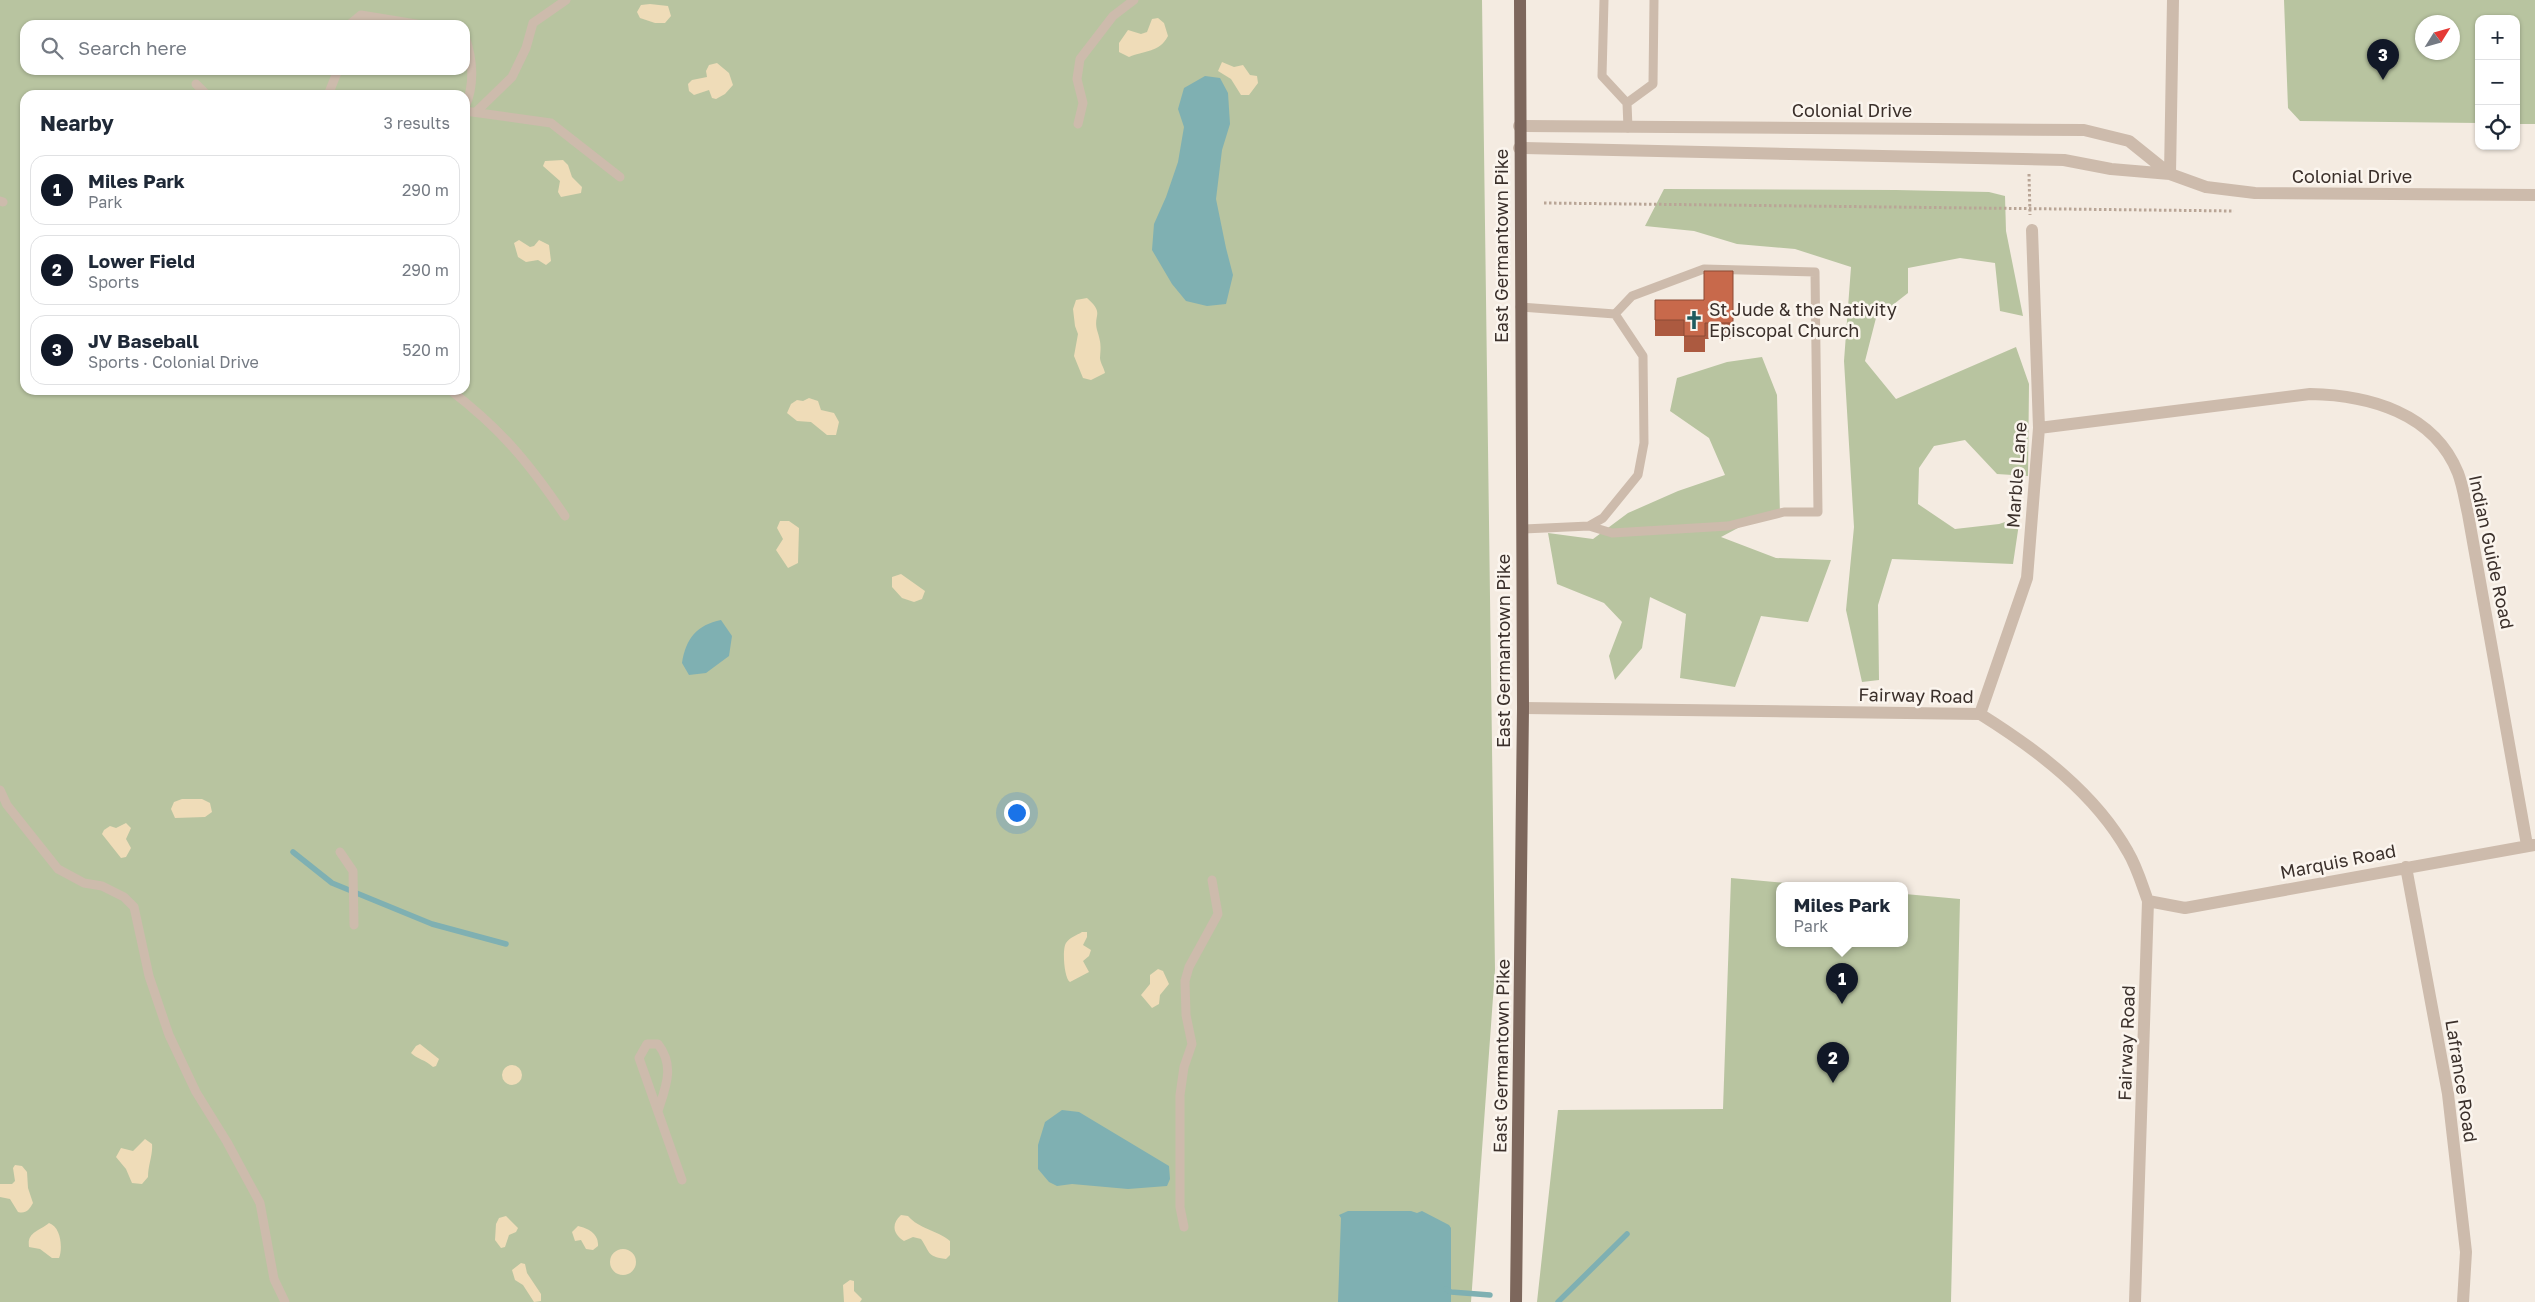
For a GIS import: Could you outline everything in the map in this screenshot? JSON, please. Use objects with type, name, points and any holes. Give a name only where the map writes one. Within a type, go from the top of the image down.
[{"type":"main road","name":"East Germantown Pike","points":[[1516,1302],[1522,708],[1520,0]]},
{"type":"street","points":[[2170,174],[2173,0]]},
{"type":"street","name":"Colonial Drive","points":[[1519,126],[2084,130],[2129,141],[2170,174]]},
{"type":"street","name":"Colonial Drive","points":[[1520,148],[2064,160],[2111,169],[2170,174],[2206,187],[2255,194],[2535,196]]},
{"type":"street","name":"Marble Lane","points":[[1980,714],[2027,578],[2039,428],[2032,230]]},
{"type":"street","name":"Indian Guide Road","points":[[2039,428],[2310,394],[2333,394],[2377,402],[2400,412],[2419,424],[2436,439],[2458,473],[2468,514],[2531,845]]},
{"type":"street","name":"Fairway Road","points":[[1522,708],[1980,714],[2020,739],[2065,777],[2105,818],[2128,852],[2148,901],[2135,1302]]},
{"type":"street","name":"Marquis Road","points":[[2148,901],[2185,908],[2531,845]]},
{"type":"street","name":"Lafrance Road","points":[[2406,867],[2448,1094],[2466,1252],[2463,1302]]},
{"type":"lane","points":[[476,112],[512,77],[526,48],[533,23],[566,0]]},
{"type":"lane","points":[[1078,124],[1083,103],[1077,79],[1080,59],[1114,16],[1134,0]]},
{"type":"lane","points":[[1604,0],[1602,76],[1628,103],[1628,128]]},
{"type":"lane","points":[[1628,103],[1653,84],[1654,0]]},
{"type":"lane","points":[[355,20],[361,15],[392,20]]},
{"type":"lane","points":[[470,61],[472,70],[470,97]]},
{"type":"lane","points":[[330,90],[336,75]]},
{"type":"lane","points":[[196,84],[202,90]]},
{"type":"lane","points":[[470,111],[550,123],[620,177]]},
{"type":"lane","points":[[1522,529],[1589,526],[1612,533],[1728,526],[1784,512],[1818,512],[1815,272],[1704,269],[1632,296],[1615,314]]},
{"type":"lane","points":[[1520,306],[1615,314]]},
{"type":"lane","points":[[1589,526],[1603,518],[1638,475],[1644,443],[1642,356],[1615,314]]},
{"type":"lane","points":[[456,395],[501,432],[533,469],[565,516]]},
{"type":"lane","points":[[0,790],[7,805],[58,869],[84,883],[102,886],[124,897],[134,907],[149,976],[169,1035],[196,1092],[227,1142],[260,1203],[274,1279],[285,1302]]},
{"type":"lane","points":[[340,852],[353,871],[354,926]]},
{"type":"lane","points":[[1184,1227],[1180,1207],[1180,1095],[1184,1067],[1192,1044],[1186,1015],[1185,981],[1189,967],[1218,914],[1212,880]]},
{"type":"lane","points":[[658,1111],[670,1074],[666,1054],[658,1044],[647,1044],[639,1058],[682,1180]]},
{"type":"path","points":[[2030,167],[2029,208],[2032,230]]},
{"type":"path","points":[[1544,203],[2234,211]]},
{"type":"green space","points":[[0,0],[1482,0],[1495,970],[1471,1302],[0,1302]]},
{"type":"green space","points":[[2284,0],[2535,0],[2535,124],[2520,124],[2520,15],[2475,15],[2475,123],[2300,121],[2288,108]]},
{"type":"green space","points":[[1664,189],[1896,190],[1989,192],[2005,196],[2006,231],[2023,316],[2000,311],[1995,263],[1960,258],[1908,268],[1908,293],[1876,318],[1865,361],[1896,399],[2016,347],[2029,384],[2028,476],[1997,474],[1965,440],[1934,446],[1919,468],[1918,504],[1955,529],[1999,524],[2020,517],[2013,564],[1892,559],[1878,605],[1879,680],[1862,682],[1846,610],[1854,527],[1844,361],[1851,267],[1795,249],[1737,244],[1694,231],[1645,226]]},
{"type":"green space","points":[[1762,357],[1777,395],[1780,515],[1751,521],[1721,537],[1776,558],[1831,560],[1808,622],[1761,616],[1735,687],[1680,678],[1686,614],[1650,597],[1642,648],[1615,680],[1609,656],[1622,622],[1604,603],[1557,584],[1548,533],[1593,539],[1628,513],[1678,491],[1725,475],[1709,438],[1670,411],[1677,378],[1727,362]]},
{"type":"green space","points":[[1731,878],[1776,882],[1776,947],[1908,947],[1908,894],[1960,899],[1951,1302],[1537,1302],[1558,1110],[1723,1109]]},
{"type":"sand","points":[[641,5],[668,6],[671,16],[665,23],[655,23],[640,18],[637,12]]},
{"type":"sand","points":[[1158,18],[1164,23],[1168,36],[1160,45],[1129,57],[1119,52],[1119,43],[1128,30],[1141,34],[1147,32],[1152,19]]},
{"type":"sand","points":[[1222,62],[1234,67],[1243,65],[1250,75],[1257,76],[1258,83],[1249,95],[1241,95],[1231,79],[1218,71]]},
{"type":"sand","points":[[717,63],[729,73],[733,85],[725,94],[716,99],[712,98],[709,90],[694,95],[689,91],[688,84],[692,80],[707,77],[706,71],[709,65]]},
{"type":"sand","points":[[563,160],[568,165],[572,177],[582,187],[581,193],[561,197],[558,192],[560,181],[543,166],[545,161]]},
{"type":"sand","points":[[519,240],[530,247],[534,246],[539,240],[549,245],[551,261],[546,265],[538,260],[526,262],[518,257],[514,243]]},
{"type":"sand","points":[[1087,298],[1097,311],[1096,325],[1100,344],[1100,360],[1105,373],[1091,380],[1083,378],[1074,356],[1078,334],[1073,309],[1076,300]]},
{"type":"sand","points":[[809,398],[818,401],[821,410],[834,413],[839,422],[836,435],[827,435],[811,422],[797,421],[787,413],[791,404],[797,400],[803,401]]},
{"type":"sand","points":[[780,521],[789,521],[799,528],[798,563],[788,568],[776,550],[783,539],[777,528]]},
{"type":"sand","points":[[901,574],[925,591],[922,599],[914,602],[902,598],[892,587],[892,577]]},
{"type":"sand","points":[[182,799],[202,799],[210,803],[212,812],[205,817],[175,818],[171,809],[174,802]]},
{"type":"sand","points":[[126,823],[131,828],[126,839],[131,848],[126,857],[121,858],[102,834],[110,826],[116,828]]},
{"type":"sand","points":[[1082,932],[1087,932],[1083,945],[1091,950],[1089,956],[1083,961],[1089,972],[1070,982],[1065,969],[1065,946],[1069,940]]},
{"type":"sand","points":[[1158,969],[1163,971],[1169,984],[1160,995],[1159,1004],[1152,1008],[1141,995],[1150,984],[1150,975]]},
{"type":"sand","points":[[420,1044],[439,1059],[436,1066],[433,1067],[411,1053]]},
{"type":"sand","points":[[508,1065],[516,1065],[522,1071],[522,1079],[516,1085],[508,1085],[502,1079],[502,1071]]},
{"type":"sand","points":[[145,1139],[152,1144],[148,1177],[142,1184],[132,1183],[126,1169],[116,1157],[121,1148],[133,1151]]},
{"type":"sand","points":[[15,1165],[22,1166],[27,1172],[28,1188],[33,1203],[25,1212],[18,1212],[10,1199],[0,1197],[0,1184],[12,1184],[15,1181],[13,1168]]},
{"type":"sand","points":[[901,1215],[908,1216],[917,1224],[940,1234],[950,1241],[950,1255],[946,1259],[935,1257],[921,1239],[913,1237],[904,1241],[900,1238],[897,1235],[895,1225]]},
{"type":"sand","points":[[506,1216],[518,1228],[516,1232],[509,1235],[505,1247],[501,1248],[495,1240],[496,1224],[499,1218]]},
{"type":"sand","points":[[49,1223],[56,1229],[60,1238],[61,1249],[59,1258],[52,1258],[40,1249],[29,1247],[32,1235]]},
{"type":"sand","points":[[578,1226],[589,1230],[597,1238],[598,1246],[593,1250],[586,1249],[581,1240],[575,1241],[572,1232]]},
{"type":"sand","points":[[623,1249],[632,1253],[636,1262],[632,1271],[623,1275],[614,1271],[610,1262],[614,1253]]},
{"type":"sand","points":[[521,1263],[525,1264],[527,1273],[541,1294],[541,1301],[534,1302],[523,1285],[515,1280],[512,1270]]},
{"type":"sand","points":[[850,1280],[854,1281],[854,1291],[862,1299],[860,1302],[844,1302],[843,1285]]},
{"type":"water","points":[[1205,76],[1220,78],[1228,93],[1230,124],[1222,150],[1216,199],[1233,275],[1226,304],[1207,306],[1186,301],[1172,284],[1152,250],[1154,224],[1178,162],[1184,127],[1178,109],[1184,88]]},
{"type":"water","points":[[721,620],[732,636],[729,656],[706,673],[689,675],[682,663],[686,646],[699,629]]},
{"type":"water","points":[[1062,1110],[1079,1112],[1169,1166],[1170,1179],[1167,1186],[1128,1189],[1072,1184],[1057,1186],[1049,1182],[1038,1169],[1038,1145],[1045,1122]]},
{"type":"water","points":[[1348,1211],[1411,1211],[1417,1213],[1422,1211],[1449,1225],[1451,1228],[1451,1302],[1338,1302],[1341,1218],[1339,1215]]},
{"type":"building","points":[[1704,271],[1733,271],[1733,323],[1705,323],[1705,336],[1684,336],[1684,320],[1655,320],[1655,300],[1704,300]]},
{"type":"waterway","points":[[293,852],[332,883],[432,924],[506,944]]},
{"type":"waterway","points":[[1558,1302],[1627,1234]]},
{"type":"waterway","points":[[1446,1289],[1451,1292],[1490,1295]]},
{"type":"place","name":"JV Baseball","points":[[2383,80]]},
{"type":"place","name":"St Jude & the Nativity Episcopal Church","points":[[1694,320]]},
{"type":"place","name":"Miles Park","points":[[1842,1004]]},
{"type":"place","name":"Lower Field","points":[[1833,1083]]}]
